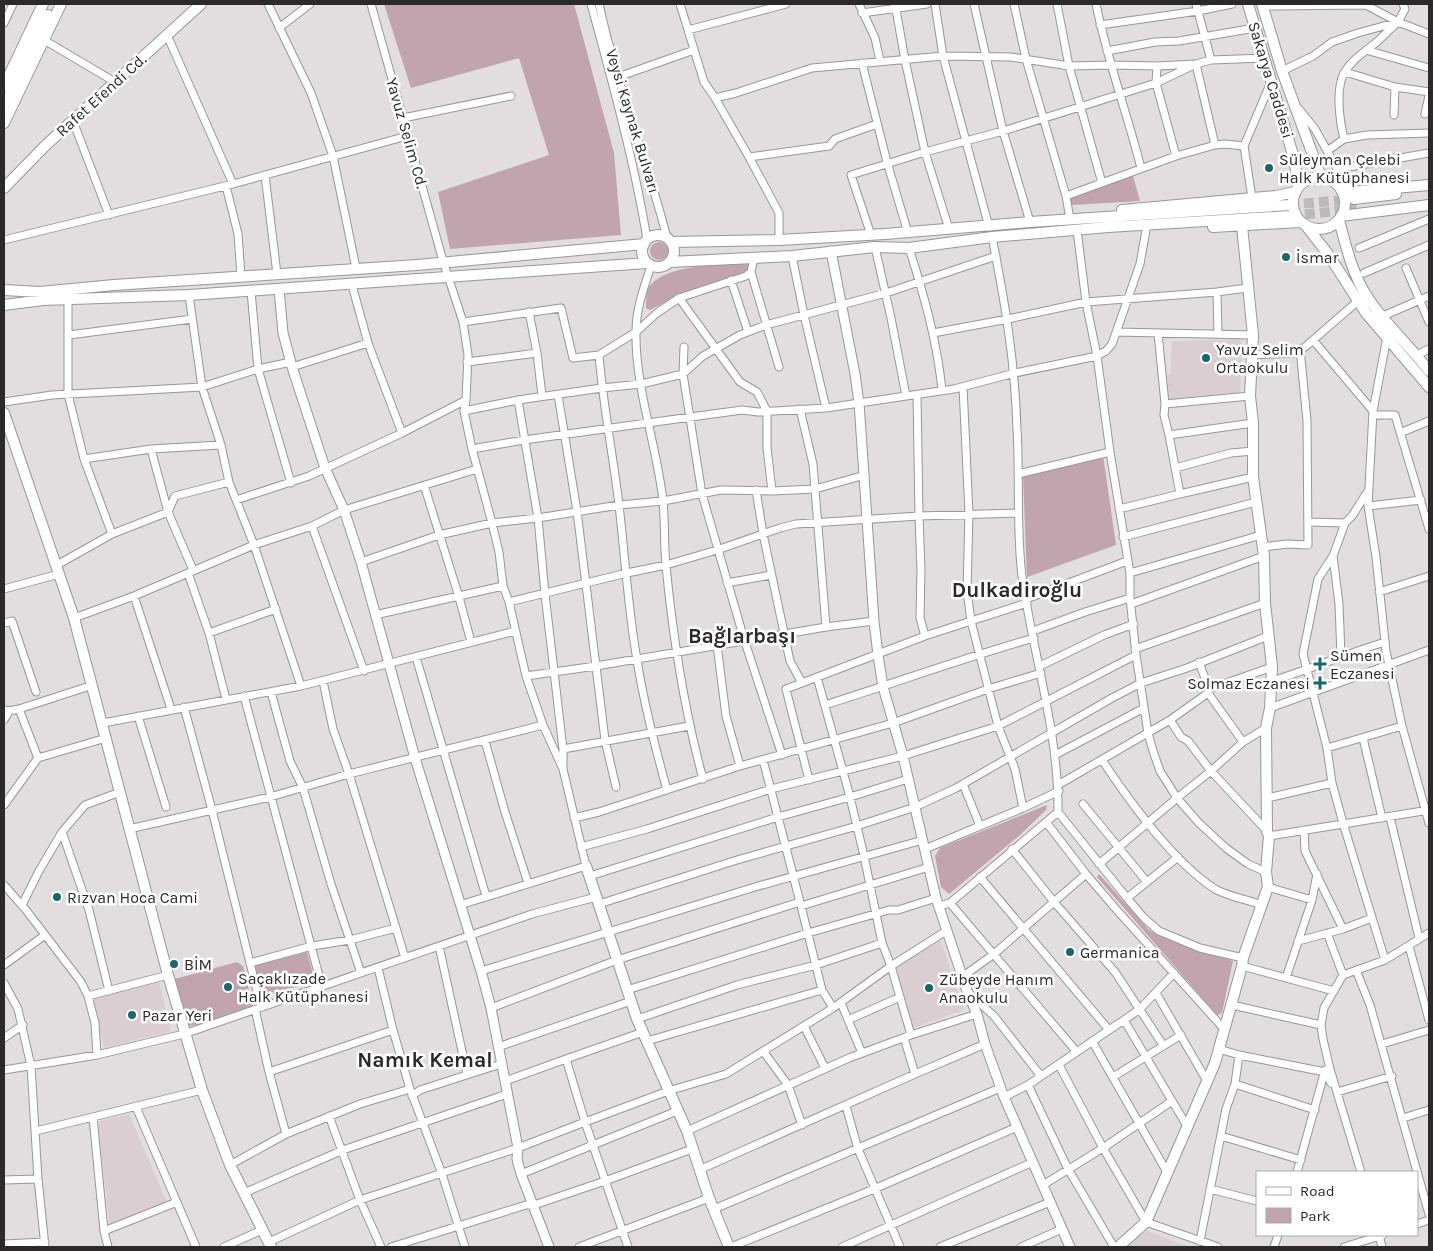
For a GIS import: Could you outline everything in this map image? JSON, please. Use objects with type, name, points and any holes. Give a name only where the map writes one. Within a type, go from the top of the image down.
[{"type":"main road","points":[[5,79],[43,4]]},
{"type":"main road","points":[[4,106],[53,4]]},
{"type":"main road","points":[[4,123],[61,4]]},
{"type":"main road","name":"Rafet Efendi Cd.","points":[[4,188],[46,145],[201,4]]},
{"type":"main road","name":"Sakarya Caddesi","points":[[1248,4],[1293,155],[1297,189]]},
{"type":"main road","name":"Sakarya Caddesi","points":[[1262,5],[1282,71],[1321,177]]},
{"type":"main road","points":[[1104,217],[1116,211],[1130,208],[1276,196],[1297,189],[1313,178],[1321,177],[1329,180],[1350,198],[1429,204]]},
{"type":"main road","points":[[1108,227],[1125,231],[1304,224],[1316,229],[1325,229],[1333,225],[1340,218],[1344,205],[1350,198],[1429,185]]},
{"type":"main road","points":[[1297,189],[1293,208],[1328,254],[1358,301],[1429,387]]},
{"type":"main road","points":[[1350,198],[1429,190]]},
{"type":"main road","points":[[1340,218],[1429,204]]},
{"type":"main road","points":[[4,290],[40,292],[443,261],[646,242],[656,235],[669,240],[779,240],[1260,207],[1290,211],[992,237],[909,248],[874,248],[792,256],[670,262],[661,268],[649,264],[448,276],[352,285],[189,295],[44,300],[4,305]]},
{"type":"main road","points":[[1340,218],[1355,274],[1362,288],[1429,371]]},
{"type":"main road","points":[[1116,1247],[1146,1222],[1207,1081],[1225,1030],[1243,962],[1268,887],[1266,872],[1268,833],[1266,728],[1270,708],[1272,667],[1268,636],[1263,552],[1254,477],[1253,422],[1250,396],[1253,335],[1242,226]]},
{"type":"main road","points":[[669,240],[674,252],[670,262]]},
{"type":"main road","points":[[646,242],[642,254],[649,264]]},
{"type":"main road","points":[[4,413],[74,618],[184,1034],[202,1090],[230,1165],[270,1245]]},
{"type":"main road","points":[[588,871],[637,1018],[687,1130],[709,1198],[730,1247]]},
{"type":"street","points":[[4,23],[13,4]]},
{"type":"street","points":[[268,4],[311,93],[333,156],[356,268]]},
{"type":"street","points":[[279,28],[310,4]]},
{"type":"street","name":"Yavuz Selim Cd.","points":[[371,4],[443,261],[463,322],[468,362],[464,411]]},
{"type":"street","name":"Veysi Kaynak Bulvarı","points":[[591,4],[612,80],[642,211],[646,242]]},
{"type":"street","name":"Veysi Kaynak Bulvarı","points":[[599,4],[618,77],[669,240]]},
{"type":"street","points":[[680,4],[704,82],[715,98],[779,212],[779,240]]},
{"type":"street","points":[[688,30],[786,4]]},
{"type":"street","points":[[859,4],[875,38],[880,61]]},
{"type":"street","points":[[862,13],[895,6],[927,4]]},
{"type":"street","points":[[935,4],[943,56],[989,227]]},
{"type":"street","points":[[974,4],[1003,132],[1030,222]]},
{"type":"street","points":[[1014,4],[1026,59],[1066,196],[1070,219]]},
{"type":"street","points":[[1057,4],[1069,66],[1102,183]]},
{"type":"street","points":[[1096,4],[1118,93],[1133,136],[1141,168]]},
{"type":"street","points":[[1100,25],[1197,7],[1232,4]]},
{"type":"street","points":[[1262,5],[1365,4],[1398,22],[1429,34]]},
{"type":"street","points":[[1344,139],[1339,120],[1339,97],[1343,74],[1357,56],[1398,22],[1405,9],[1404,4]]},
{"type":"street","points":[[895,6],[904,60],[925,152],[949,229]]},
{"type":"street","points":[[1197,7],[1211,60]]},
{"type":"street","points":[[1282,71],[1313,56],[1332,42],[1358,32],[1398,22]]},
{"type":"street","points":[[1108,51],[1155,42],[1179,41],[1256,28]]},
{"type":"street","points":[[167,35],[229,185],[238,234],[241,276]]},
{"type":"street","points":[[44,40],[115,82]]},
{"type":"street","points":[[618,77],[694,50]]},
{"type":"street","points":[[1366,50],[1429,68]]},
{"type":"street","points":[[715,98],[812,68],[943,56],[986,56],[1026,59],[1069,66],[1196,64]]},
{"type":"street","points":[[871,235],[851,175],[888,162],[1003,132],[1156,82],[1196,64],[1211,60],[1265,58]]},
{"type":"street","points":[[862,63],[877,124],[908,232]]},
{"type":"street","points":[[1196,64],[1215,145]]},
{"type":"street","points":[[1158,66],[1156,82],[1176,156]]},
{"type":"street","points":[[1345,72],[1395,87],[1429,94],[1425,114]]},
{"type":"street","points":[[1260,207],[1252,198],[1244,146],[1271,82]]},
{"type":"street","points":[[1394,115],[1395,87]]},
{"type":"street","points":[[402,118],[512,96]]},
{"type":"street","points":[[1293,102],[1315,129],[1337,169],[1350,198]]},
{"type":"street","points":[[73,121],[109,215]]},
{"type":"street","points":[[749,157],[829,146],[835,139],[877,124]]},
{"type":"street","points":[[1327,151],[1344,139],[1368,135],[1429,133]]},
{"type":"street","points":[[4,240],[229,185],[407,136]]},
{"type":"street","points":[[1066,196],[1176,156],[1215,145],[1244,146]]},
{"type":"street","points":[[1337,169],[1429,154]]},
{"type":"street","points":[[264,175],[277,274]]},
{"type":"street","points":[[1359,248],[1429,219]]},
{"type":"street","points":[[1077,230],[1086,302],[1097,356],[1118,509],[1130,573],[1130,601],[1148,733],[1160,771],[1177,798],[1199,823],[1226,848],[1248,864],[1266,872]]},
{"type":"street","points":[[472,449],[691,416],[742,410],[767,411],[826,408],[917,395],[963,387],[1097,356],[1106,351],[1112,344],[1140,264],[1146,230]]},
{"type":"street","points":[[992,237],[1008,319],[1014,374],[1018,513],[1022,575],[1052,733],[1058,788],[1058,812],[1127,898],[1144,918],[1159,931],[1200,948],[1286,978],[1334,991]]},
{"type":"street","points":[[1364,273],[1429,245]]},
{"type":"street","points":[[874,248],[886,293],[906,396]]},
{"type":"street","points":[[909,248],[933,333],[942,390]]},
{"type":"street","points":[[831,251],[859,403],[874,621],[883,687],[903,756],[946,932],[977,1014],[985,1044],[1002,1092],[1070,1247]]},
{"type":"street","points":[[792,256],[826,408]]},
{"type":"street","points":[[563,769],[542,725],[526,676],[509,602],[503,586],[499,552],[464,411],[542,396],[641,384],[683,374],[703,356],[748,332],[766,325],[886,293],[996,256]]},
{"type":"street","points":[[754,258],[751,272],[780,367]]},
{"type":"street","points":[[649,264],[640,300],[636,332],[641,384],[663,501],[666,565],[677,652],[689,726],[703,779]]},
{"type":"street","points":[[1406,268],[1429,322]]},
{"type":"street","points":[[463,322],[561,308],[573,358],[599,355],[636,332],[656,313],[679,298],[746,276],[751,272]]},
{"type":"street","points":[[731,280],[748,332]]},
{"type":"street","points":[[352,285],[368,343],[402,433]]},
{"type":"street","points":[[933,333],[1086,302],[1247,288]]},
{"type":"street","points":[[279,289],[284,333],[292,364],[325,468],[344,510],[361,562],[415,758],[481,971],[491,1008],[502,1064],[518,1148],[517,1159],[549,1247]]},
{"type":"street","points":[[251,291],[258,369],[291,483]]},
{"type":"street","points":[[1217,292],[1218,334]]},
{"type":"street","points":[[189,295],[202,387],[221,445],[229,482],[254,545],[301,686]]},
{"type":"street","points":[[1383,316],[1429,296]]},
{"type":"street","points":[[679,298],[740,382],[757,392],[767,411],[767,448],[772,491]]},
{"type":"street","points":[[68,299],[68,394],[84,458],[112,534]]},
{"type":"street","points":[[1252,355],[1294,352],[1300,349],[1314,340],[1358,301]]},
{"type":"street","points":[[529,312],[537,353],[542,396]]},
{"type":"street","points":[[69,335],[192,319]]},
{"type":"street","points":[[1116,332],[1253,335]]},
{"type":"street","points":[[1158,333],[1165,404],[1164,415],[1180,494]]},
{"type":"street","points":[[1387,337],[1374,413],[1368,506],[1389,665],[1402,726],[1428,811],[1429,823]]},
{"type":"street","points":[[1314,340],[1374,413],[1395,415],[1429,528]]},
{"type":"street","points":[[4,402],[68,394],[202,387],[258,369],[292,364],[368,343]]},
{"type":"street","points":[[684,347],[683,374],[702,494],[744,640],[782,755]]},
{"type":"street","points":[[1417,355],[1429,348]]},
{"type":"street","points":[[824,705],[883,687],[1033,635],[1085,612],[1130,601],[1287,544],[1308,545],[1307,421],[1300,349]]},
{"type":"street","points":[[468,362],[537,353]]},
{"type":"street","points":[[599,355],[602,388],[610,428],[637,659],[650,733],[667,790]]},
{"type":"street","points":[[963,387],[969,513],[967,591],[971,621],[998,726],[1011,757],[1023,808]]},
{"type":"street","points":[[558,395],[577,511],[605,740],[616,787]]},
{"type":"street","points":[[917,395],[922,570],[920,618],[924,636]]},
{"type":"street","points":[[1165,404],[1250,396]]},
{"type":"street","points":[[236,500],[309,476],[402,433],[466,400]]},
{"type":"street","points":[[518,400],[538,518],[553,672],[563,749],[563,769],[588,871]]},
{"type":"street","points":[[800,409],[813,464],[826,627]]},
{"type":"street","points":[[1400,433],[1429,421]]},
{"type":"street","points":[[1169,435],[1253,422]]},
{"type":"street","points":[[84,458],[151,450],[221,445]]},
{"type":"street","points":[[151,450],[168,512],[191,572],[226,699]]},
{"type":"street","points":[[1175,468],[1231,453],[1253,451]]},
{"type":"street","points":[[1018,474],[1110,452]]},
{"type":"street","points":[[74,618],[134,596],[254,545],[312,526],[344,510],[478,469]]},
{"type":"street","points":[[361,562],[439,535],[492,523],[538,518],[619,505],[663,501],[722,490],[772,491],[815,489],[865,475]]},
{"type":"street","points":[[1118,509],[1254,477]]},
{"type":"street","points":[[4,589],[58,570],[112,534],[168,512],[175,496],[229,482]]},
{"type":"street","points":[[424,485],[471,642]]},
{"type":"street","points":[[756,490],[762,534],[790,662],[802,683]]},
{"type":"street","points":[[1368,491],[1352,516],[1345,523],[1334,556],[1318,579],[1303,654],[1327,748],[1332,782],[1343,824],[1385,960]]},
{"type":"street","points":[[1368,506],[1421,500]]},
{"type":"street","points":[[1123,537],[1256,502]]},
{"type":"street","points":[[509,602],[666,565],[796,524],[969,513],[1018,513]]},
{"type":"street","points":[[1308,522],[1345,523]]},
{"type":"street","points":[[312,526],[364,671]]},
{"type":"street","points":[[1130,573],[1261,535]]},
{"type":"street","points":[[1334,556],[1339,604],[1341,656]]},
{"type":"street","points":[[809,780],[786,689],[924,636],[1026,601],[1127,561]]},
{"type":"street","points":[[727,583],[771,575]]},
{"type":"street","points":[[1379,592],[1429,576]]},
{"type":"street","points":[[375,615],[503,586]]},
{"type":"street","points":[[134,596],[171,709]]},
{"type":"street","points":[[581,847],[646,829],[771,789],[903,756],[998,726],[1047,702],[1136,652],[1266,603]]},
{"type":"street","points":[[209,633],[276,609]]},
{"type":"street","points":[[4,624],[12,621],[36,692]]},
{"type":"street","points":[[526,676],[596,666],[784,633],[874,621]]},
{"type":"street","points":[[574,818],[599,812],[740,766],[893,723],[1040,669],[1104,635],[1134,624]]},
{"type":"street","points":[[103,723],[301,686],[515,630]]},
{"type":"street","points":[[4,1070],[97,1055],[184,1034],[532,914],[598,900],[857,826],[915,807],[963,784],[1141,683],[1268,636]]},
{"type":"street","points":[[1272,681],[1385,642]]},
{"type":"street","points":[[717,645],[726,716],[740,766]]},
{"type":"street","points":[[1270,708],[1429,650]]},
{"type":"street","points":[[416,657],[486,896]]},
{"type":"street","points":[[1199,662],[1209,691],[1244,742]]},
{"type":"street","points":[[481,971],[793,876],[864,856],[924,844],[980,826],[1023,808],[1058,788],[1170,720],[1209,691],[1272,667]]},
{"type":"street","points":[[817,677],[850,797],[882,943],[900,997],[915,1074]]},
{"type":"street","points":[[323,681],[334,729],[405,958]]},
{"type":"street","points":[[4,720],[6,710],[19,709],[93,685]]},
{"type":"street","points":[[271,692],[290,761],[303,788],[331,884],[361,973]]},
{"type":"street","points":[[244,696],[322,987]]},
{"type":"street","points":[[184,707],[250,962],[269,1072],[286,1134]]},
{"type":"street","points":[[1055,755],[1144,708]]},
{"type":"street","points":[[19,709],[38,758]]},
{"type":"street","points":[[138,716],[166,807]]},
{"type":"street","points":[[1170,720],[1181,737],[1188,741],[1211,771],[1268,833],[1304,830],[1428,811]]},
{"type":"street","points":[[129,829],[270,797],[349,774],[486,741],[542,725]]},
{"type":"street","points":[[563,749],[689,726]]},
{"type":"street","points":[[1327,748],[1402,726]]},
{"type":"street","points":[[1099,864],[1244,742],[1266,728]]},
{"type":"street","points":[[4,804],[38,758],[106,738]]},
{"type":"street","points":[[1363,738],[1419,938]]},
{"type":"street","points":[[486,741],[505,812],[528,883]]},
{"type":"street","points":[[763,760],[822,990],[833,1008]]},
{"type":"street","points":[[1102,760],[1124,793],[1188,867],[1216,890],[1262,904]]},
{"type":"street","points":[[460,905],[528,883],[588,871],[778,818],[908,779]]},
{"type":"street","points":[[1267,798],[1332,782]]},
{"type":"street","points":[[963,784],[980,826]]},
{"type":"street","points":[[22,906],[39,870],[62,832],[85,805],[120,792]]},
{"type":"street","points":[[1083,804],[1147,882]]},
{"type":"street","points":[[950,903],[1058,812]]},
{"type":"street","points":[[1046,822],[1086,874],[1225,1030]]},
{"type":"street","points":[[1304,830],[1305,850],[1343,929]]},
{"type":"street","points":[[62,832],[90,910],[109,990]]},
{"type":"street","points":[[1012,849],[1054,902],[1115,972],[1163,1045]]},
{"type":"street","points":[[1127,898],[1178,857]]},
{"type":"street","points":[[491,1008],[617,960],[801,904],[871,886],[929,867]]},
{"type":"street","points":[[962,977],[994,954],[1086,874]]},
{"type":"street","points":[[1286,978],[1312,900],[1317,874]]},
{"type":"street","points":[[980,876],[1109,1030]]},
{"type":"street","points":[[4,886],[22,906],[81,982],[88,996],[95,1023],[97,1055]]},
{"type":"street","points":[[1268,887],[1312,900]]},
{"type":"street","points":[[627,990],[808,933],[889,910],[938,902],[950,903],[1076,1051]]},
{"type":"street","points":[[1298,941],[1343,929],[1372,918]]},
{"type":"street","points":[[250,962],[312,946],[350,940],[396,928]]},
{"type":"street","points":[[270,1245],[360,1200],[518,1148],[668,1090],[692,1085],[726,1074],[842,1003],[891,966],[946,932]]},
{"type":"street","points":[[1327,933],[1344,975]]},
{"type":"street","points":[[1360,1171],[1326,1050],[1321,1025],[1324,1008],[1344,975],[1385,960],[1429,933]]},
{"type":"street","points":[[4,965],[45,935]]},
{"type":"street","points":[[637,1018],[738,985],[816,965],[882,943]]},
{"type":"street","points":[[439,946],[467,1074]]},
{"type":"street","points":[[1409,946],[1429,1020]]},
{"type":"street","points":[[378,968],[411,1092],[442,1174],[464,1247]]},
{"type":"street","points":[[1356,970],[1370,1005],[1392,1076],[1417,1171]]},
{"type":"street","points":[[714,1209],[1002,1092],[1028,1085],[1059,1065],[1076,1051],[1140,1010],[1174,973]]},
{"type":"street","points":[[88,996],[168,975]]},
{"type":"street","points":[[4,983],[18,1009],[31,1066],[38,1179],[45,1245],[4,1244]]},
{"type":"street","points":[[505,1081],[566,1059],[645,1036],[822,990]]},
{"type":"street","points":[[967,991],[994,1016],[1041,1076]]},
{"type":"street","points":[[1156,993],[1207,1081]]},
{"type":"street","points":[[848,1020],[900,997]]},
{"type":"street","points":[[498,1047],[631,1002]]},
{"type":"street","points":[[842,1003],[862,1053]]},
{"type":"street","points":[[1232,1005],[1321,1025]]},
{"type":"street","points":[[687,1130],[862,1053],[907,1036],[977,1014]]},
{"type":"street","points":[[1124,1020],[1187,1126]]},
{"type":"street","points":[[4,1038],[23,1025]]},
{"type":"street","points":[[804,1026],[826,1068]]},
{"type":"street","points":[[269,1072],[393,1030]]},
{"type":"street","points":[[1382,1044],[1429,1030]]},
{"type":"street","points":[[1113,1077],[1181,1035]]},
{"type":"street","points":[[1092,1041],[1167,1172]]},
{"type":"street","points":[[699,1170],[985,1044]]},
{"type":"street","points":[[1219,1049],[1239,1056],[1325,1072],[1337,1092]]},
{"type":"street","points":[[1297,1171],[1325,1072],[1326,1050]]},
{"type":"street","points":[[763,1051],[788,1085],[802,1125]]},
{"type":"street","points":[[1200,1241],[1226,1109],[1235,1084],[1239,1056]]},
{"type":"street","points":[[566,1059],[592,1146],[628,1247]]},
{"type":"street","points":[[230,1165],[286,1134],[360,1104],[420,1090],[502,1064]]},
{"type":"street","points":[[1059,1065],[1102,1148],[1146,1222],[1218,1247]]},
{"type":"street","points":[[1337,1092],[1392,1076]]},
{"type":"street","points":[[1235,1084],[1315,1110]]},
{"type":"street","points":[[1028,1085],[1068,1169],[1116,1247]]},
{"type":"street","points":[[36,1131],[202,1090]]},
{"type":"street","points":[[244,1193],[342,1150],[507,1094]]},
{"type":"street","points":[[1043,1184],[1102,1148],[1172,1101]]},
{"type":"street","points":[[846,1106],[858,1149],[900,1247]]},
{"type":"street","points":[[136,1107],[196,1247]]},
{"type":"street","points":[[1403,1118],[1429,1110]]},
{"type":"street","points":[[521,1174],[677,1111]]},
{"type":"street","points":[[329,1116],[360,1200],[381,1247]]},
{"type":"street","points":[[93,1117],[104,1232],[108,1247]]},
{"type":"street","points":[[730,1247],[874,1189],[1017,1127]]},
{"type":"street","points":[[1221,1136],[1301,1160]]},
{"type":"street","points":[[391,1247],[526,1205],[534,1205],[692,1149]]},
{"type":"street","points":[[842,1247],[1033,1162]]},
{"type":"street","points":[[1418,1173],[1429,1214]]},
{"type":"street","points":[[4,1180],[38,1179]]},
{"type":"street","points":[[1210,1189],[1256,1201]]},
{"type":"street","points":[[579,1247],[709,1198]]},
{"type":"street","points":[[104,1232],[177,1202]]},
{"type":"street","points":[[940,1247],[1050,1202]]},
{"type":"street","points":[[1021,1247],[1062,1229]]},
{"type":"street","points":[[224,1247],[262,1230]]},
{"type":"street","points":[[1344,1247],[1377,1236]]},
{"type":"shaded area","name":"Yavuz Selim Ortaokulu","points":[[1242,339],[1240,394],[1167,402],[1164,377],[1170,374],[1172,342]]},
{"type":"shaded area","name":"Zübeyde Hanım Anaokulu","points":[[941,941],[964,1010],[913,1028],[895,966]]},
{"type":"shaded area","name":"Pazar Yeri","points":[[159,982],[171,1031],[104,1048],[92,999]]},
{"type":"shaded area","points":[[129,1114],[168,1204],[110,1227],[98,1127],[100,1121]]},
{"type":"shaded area","points":[[1147,1231],[1190,1247],[1125,1247]]},
{"type":"green space","points":[[384,4],[574,4],[614,153],[621,235],[450,249],[438,192],[549,155],[519,58],[411,88]]},
{"type":"green space","points":[[1133,176],[1140,201],[1072,205],[1070,202],[1070,198]]},
{"type":"green space","points":[[659,242],[667,247],[668,251],[663,259],[659,260],[651,255],[650,251],[655,243]]},
{"type":"green space","points":[[749,262],[749,271],[683,293],[650,310],[646,308],[647,292],[653,283],[663,276],[692,267]]},
{"type":"green space","points":[[1103,455],[1116,545],[1027,577],[1023,477]]},
{"type":"green space","points":[[1047,805],[1046,810],[1021,834],[949,894],[941,887],[935,856],[940,848]]},
{"type":"green space","points":[[1099,874],[1148,929],[1159,936],[1190,948],[1233,961],[1222,1013],[1217,1015],[1097,877]]},
{"type":"green space","points":[[307,952],[315,981],[263,997],[254,966]]},
{"type":"green space","points":[[237,962],[243,966],[253,1007],[204,1024],[188,1026],[184,1022],[175,979]]},
{"type":"tunnel","points":[[1289,205],[1354,199]]},
{"type":"tunnel","points":[[1290,216],[1357,209]]},
{"type":"place","name":"Süleyman Çelebi Halk Kütüphanesi","points":[[1269,168]]},
{"type":"place","name":"İsmar","points":[[1286,257]]},
{"type":"place","name":"Yavuz Selim Ortaokulu","points":[[1206,358]]},
{"type":"place","name":"Sümen Eczanesi","points":[[1320,664]]},
{"type":"place","name":"Solmaz Eczanesi","points":[[1320,683]]},
{"type":"place","name":"Rızvan Hoca Cami","points":[[57,897]]},
{"type":"place","name":"Germanica","points":[[1070,952]]},
{"type":"place","name":"BİM","points":[[174,964]]},
{"type":"place","name":"Saçaklızade Halk Kütüphanesi","points":[[228,987]]},
{"type":"place","name":"Zübeyde Hanım Anaokulu","points":[[929,988]]},
{"type":"place","name":"Pazar Yeri","points":[[132,1015]]},
{"type":"district","name":"Dulkadiroğlu","points":[[1017,590]]},
{"type":"district","name":"Bağlarbaşı","points":[[742,636]]},
{"type":"district","name":"Namık Kemal","points":[[425,1060]]}]
